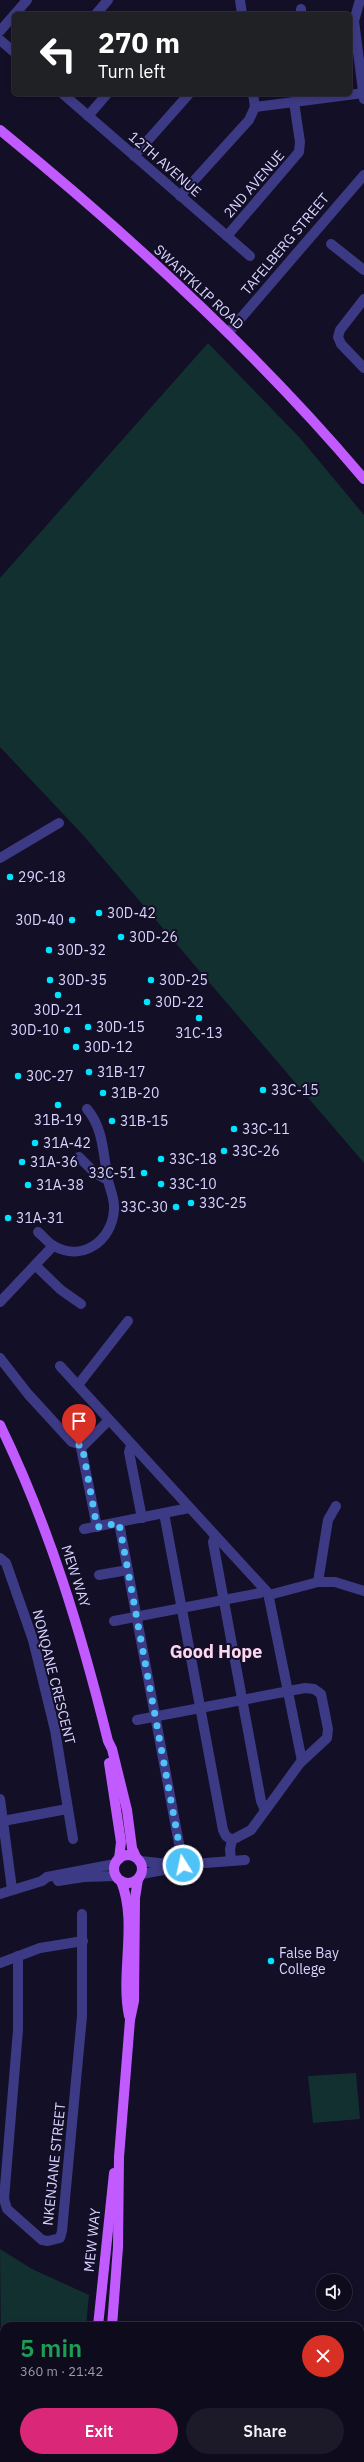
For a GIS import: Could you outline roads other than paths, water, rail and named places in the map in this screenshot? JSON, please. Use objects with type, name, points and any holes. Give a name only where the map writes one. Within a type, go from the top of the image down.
[{"type":"main road","name":"SWARTKLIP ROAD","points":[[0,130],[161,269],[228,333],[307,414],[364,479]]},
{"type":"main road","name":"MEW WAY","points":[[0,1425],[41,1517],[61,1573],[108,1741],[112,1749],[127,1810],[132,1848],[138,1859],[140,1876],[135,1898],[134,2001],[130,2020],[119,2157],[118,2247],[112,2322]]},
{"type":"main road","name":"MEW WAY","points":[[108,1741],[107,1748],[121,1842],[117,1862],[119,1878],[127,1908],[126,1999],[130,2020]]},
{"type":"main road","points":[[117,1862],[127,1855],[138,1859]]},
{"type":"main road","points":[[119,1878],[130,1883],[140,1876]]},
{"type":"main road","name":"MEW WAY","points":[[98,2322],[104,2254],[113,2180],[119,2157]]},
{"type":"main road","points":[[104,2254],[109,2270],[106,2322]]},
{"type":"street","points":[[17,12],[27,0]]},
{"type":"street","points":[[98,12],[108,0]]},
{"type":"street","points":[[240,0],[242,12]]},
{"type":"street","points":[[352,95],[364,95],[354,19],[360,0]]},
{"type":"street","points":[[0,32],[12,18]]},
{"type":"street","points":[[0,40],[12,50]]},
{"type":"street","name":"12TH AVENUE","points":[[65,96],[250,256]]},
{"type":"street","points":[[88,116],[105,96]]},
{"type":"street","points":[[134,156],[187,96]]},
{"type":"street","points":[[180,196],[249,120],[255,107],[253,96]]},
{"type":"street","points":[[255,107],[294,102],[312,97],[338,96]]},
{"type":"street","name":"2ND AVENUE","points":[[227,236],[299,152],[300,142],[294,102]]},
{"type":"street","name":"TAFELBERG STREET","points":[[228,333],[364,175]]},
{"type":"street","points":[[331,244],[364,270]]},
{"type":"street","points":[[364,299],[360,311],[340,330],[338,339],[364,368]]},
{"type":"street","points":[[0,858],[59,824]]},
{"type":"street","points":[[38,1232],[53,1246],[67,1251],[86,1250],[96,1246],[104,1237],[114,1210],[108,1180],[105,1153],[94,1118],[87,1108]]},
{"type":"street","points":[[78,1157],[95,1173],[108,1180]]},
{"type":"street","points":[[0,1302],[36,1266],[53,1246]]},
{"type":"street","points":[[36,1266],[61,1290],[81,1304]]},
{"type":"street","points":[[78,1385],[128,1321]]},
{"type":"street","points":[[0,1358],[28,1394],[72,1442],[82,1445]]},
{"type":"street","points":[[60,1366],[267,1592],[302,1761]]},
{"type":"street","points":[[82,1445],[109,1420]]},
{"type":"street","points":[[82,1445],[97,1527]]},
{"type":"street","points":[[131,1445],[129,1452],[142,1518]]},
{"type":"street","points":[[318,1582],[328,1520],[336,1506]]},
{"type":"street","points":[[84,1529],[189,1508]]},
{"type":"street","points":[[164,1514],[223,1830],[226,1836],[232,1840]]},
{"type":"street","points":[[119,1523],[181,1865]]},
{"type":"street","points":[[215,1536],[213,1542],[261,1801],[265,1810]]},
{"type":"street","name":"NONQANE CRESCENT","points":[[0,1558],[6,1563],[33,1640],[55,1730],[73,1838]]},
{"type":"street","points":[[99,1575],[128,1570]]},
{"type":"street","points":[[114,1621],[318,1582],[335,1582],[364,1591]]},
{"type":"street","points":[[137,1720],[310,1688],[318,1691],[322,1696],[328,1734],[326,1740],[302,1761],[249,1832],[232,1840]]},
{"type":"street","points":[[0,1799],[12,1889]]},
{"type":"street","points":[[3,1821],[67,1809]]},
{"type":"street","points":[[231,1862],[230,1849],[232,1840]]},
{"type":"street","points":[[138,1859],[181,1865],[245,1860]]},
{"type":"street","points":[[0,1894],[12,1889],[42,1881],[52,1876],[117,1862]]},
{"type":"street","points":[[140,1876],[181,1865]]},
{"type":"street","points":[[42,1881],[49,1883],[84,1877],[119,1878]]},
{"type":"street","name":"NKENJANE STREET","points":[[18,1956],[18,2030],[4,2153],[4,2199],[7,2209],[42,2240],[48,2241],[60,2238],[62,2231],[82,2016],[82,1914]]},
{"type":"street","points":[[0,1963],[40,1948],[83,1942]]},
{"type":"place","name":"29C-18","points":[[10,877]]},
{"type":"place","name":"30D-42","points":[[99,913]]},
{"type":"place","name":"30D-40","points":[[72,920]]},
{"type":"place","name":"30D-26","points":[[121,937]]},
{"type":"place","name":"30D-32","points":[[49,950]]},
{"type":"place","name":"30D-35","points":[[50,980]]},
{"type":"place","name":"30D-25","points":[[151,980]]},
{"type":"place","name":"30D-21","points":[[58,995]]},
{"type":"place","name":"30D-22","points":[[147,1002]]},
{"type":"place","name":"31C-13","points":[[199,1018]]},
{"type":"place","name":"30D-15","points":[[88,1027]]},
{"type":"place","name":"30D-10","points":[[67,1030]]},
{"type":"place","name":"30D-12","points":[[76,1047]]},
{"type":"place","name":"31B-17","points":[[89,1072]]},
{"type":"place","name":"30C-27","points":[[18,1076]]},
{"type":"place","name":"33C-15","points":[[263,1090]]},
{"type":"place","name":"31B-20","points":[[103,1093]]},
{"type":"place","name":"31B-19","points":[[58,1105]]},
{"type":"place","name":"31B-15","points":[[112,1121]]},
{"type":"place","name":"33C-11","points":[[234,1129]]},
{"type":"place","name":"31A-42","points":[[35,1143]]},
{"type":"place","name":"33C-26","points":[[224,1151]]},
{"type":"place","name":"33C-18","points":[[161,1159]]},
{"type":"place","name":"31A-36","points":[[22,1162]]},
{"type":"place","name":"33C-51","points":[[144,1173]]},
{"type":"place","name":"33C-10","points":[[161,1184]]},
{"type":"place","name":"31A-38","points":[[28,1185]]},
{"type":"place","name":"33C-25","points":[[191,1203]]},
{"type":"place","name":"33C-30","points":[[176,1207]]},
{"type":"place","name":"31A-31","points":[[8,1218]]},
{"type":"place","name":"False Bay College","points":[[271,1961]]},
{"type":"district","name":"Good Hope","points":[[216,1651]]}]
